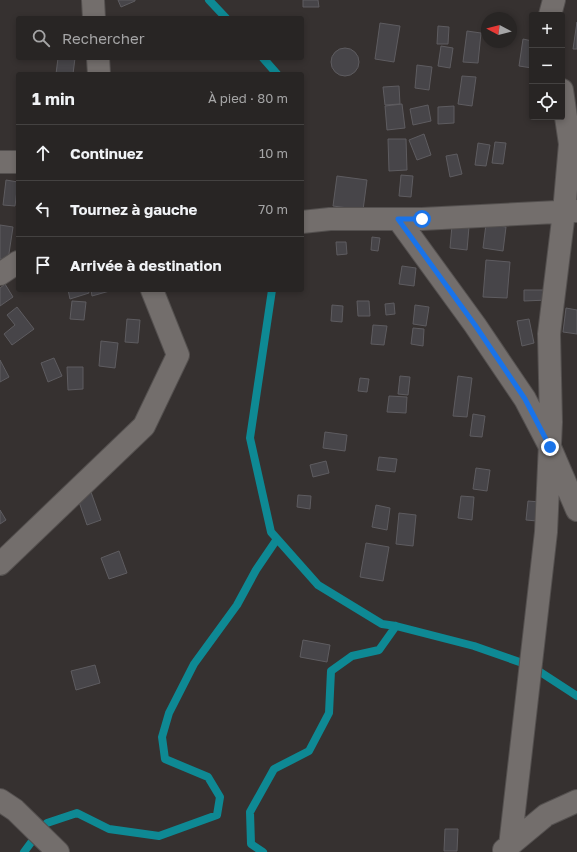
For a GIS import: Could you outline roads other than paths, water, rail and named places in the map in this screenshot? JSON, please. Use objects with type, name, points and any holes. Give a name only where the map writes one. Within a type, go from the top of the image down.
[{"type":"street","points":[[93,0],[94,16]]},
{"type":"street","points":[[551,12],[554,0]]},
{"type":"street","points":[[98,60],[99,72]]},
{"type":"street","points":[[506,849],[546,532],[551,422],[549,334],[571,212],[570,144],[565,110]]},
{"type":"street","points":[[0,162],[16,162]]},
{"type":"street","points":[[304,222],[330,219],[422,219],[571,212]]},
{"type":"street","points":[[398,219],[475,325],[525,399],[550,447],[577,510]]},
{"type":"street","points":[[0,274],[16,263]]},
{"type":"street","points":[[0,564],[144,426],[178,355],[153,292]]},
{"type":"street","points":[[0,800],[15,810],[58,852]]},
{"type":"street","points":[[506,849],[546,815],[577,801]]},
{"type":"waterway","points":[[209,0],[224,16]]},
{"type":"waterway","points":[[265,60],[275,72]]},
{"type":"waterway","points":[[272,292],[250,438],[271,532],[318,585],[382,624],[396,626],[474,646],[531,666],[577,696]]},
{"type":"waterway","points":[[24,852],[47,823],[77,813],[109,829],[159,836],[217,815],[220,797],[208,777],[165,759],[162,737],[169,713],[194,664],[237,605],[256,570],[277,539]]},
{"type":"waterway","points":[[263,852],[251,844],[250,812],[274,769],[309,751],[329,713],[331,671],[352,656],[379,650],[396,626]]}]
